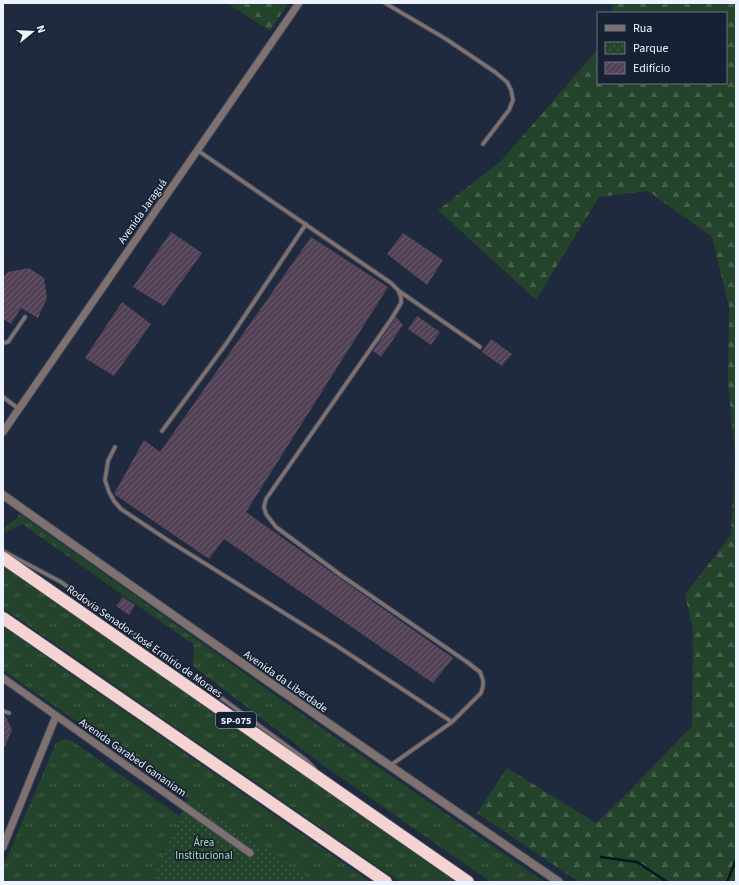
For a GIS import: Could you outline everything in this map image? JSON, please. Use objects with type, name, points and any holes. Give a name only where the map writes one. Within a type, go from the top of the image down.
[{"type":"highway","name":"Rodovia Senador José Ermírio de Moraes","points":[[3,558],[468,882]]},
{"type":"highway","points":[[3,618],[386,882]]},
{"type":"street","name":"Avenida Jaraguá","points":[[3,432],[299,3]]},
{"type":"street","name":"Avenida da Liberdade","points":[[3,495],[120,579],[559,882]]},
{"type":"street","name":"Avenida Garabed Gananiam","points":[[3,678],[250,853]]},
{"type":"street","points":[[3,847],[56,716]]},
{"type":"lane","points":[[385,3],[446,40],[495,72],[507,82],[511,90],[513,100],[509,110],[483,144]]},
{"type":"lane","points":[[197,150],[385,278],[398,290],[480,347]]},
{"type":"lane","points":[[162,431],[226,344],[306,224]]},
{"type":"lane","points":[[390,766],[452,722],[480,693],[483,686],[483,680],[480,672],[342,576],[276,527],[266,514],[264,506],[266,499],[392,318],[401,303],[401,297],[398,290]]},
{"type":"lane","points":[[3,344],[8,342],[25,317]]},
{"type":"lane","points":[[3,397],[19,409]]},
{"type":"lane","points":[[115,447],[108,461],[105,480],[109,492],[121,509],[169,541],[337,646],[452,722]]},
{"type":"lane","points":[[3,551],[61,582],[138,637],[306,760],[337,791]]},
{"type":"lane","points":[[3,711],[9,713]]},
{"type":"green space","points":[[227,3],[288,3],[270,31]]},
{"type":"green space","points":[[613,3],[736,3],[736,882],[579,882],[477,813],[507,768],[596,823],[692,726],[693,630],[685,595],[731,535],[735,456],[728,382],[729,307],[712,237],[648,191],[599,197],[536,300],[438,210],[501,161],[597,50],[597,84],[727,84],[727,12],[611,12]]},
{"type":"green space","points":[[20,514],[323,729],[545,882],[491,882],[327,768],[193,666],[194,645],[22,524],[3,534],[3,529]]},
{"type":"green space","points":[[3,565],[460,882],[400,882],[3,608]]},
{"type":"green space","points":[[3,627],[371,882],[313,882],[188,799],[3,670]]},
{"type":"green space","points":[[66,739],[72,741],[260,872],[250,882],[3,882],[3,867],[56,743]]},
{"type":"green space","name":"Área Institucional","points":[[188,799],[277,856],[315,882],[152,882]]},
{"type":"building","points":[[171,232],[202,253],[164,306],[133,287]]},
{"type":"building","points":[[403,233],[443,260],[427,285],[387,254]]},
{"type":"building","points":[[311,237],[388,287],[246,512],[453,658],[433,683],[224,539],[209,559],[114,494],[144,440],[160,452]]},
{"type":"building","points":[[29,268],[44,278],[47,298],[38,318],[21,308],[11,324],[3,319],[3,278],[8,272]]},
{"type":"building","points":[[122,302],[151,324],[114,376],[85,358]]},
{"type":"building","points":[[417,316],[440,332],[431,345],[408,329]]},
{"type":"building","points":[[396,317],[403,325],[381,357],[373,351]]},
{"type":"building","points":[[491,339],[512,354],[502,366],[482,352]]},
{"type":"building","points":[[123,597],[135,605],[129,615],[116,606]]},
{"type":"building","points":[[3,714],[5,715],[12,730],[3,751]]},
{"type":"waterway","points":[[601,857],[637,862],[667,882]]},
{"type":"waterway","points":[[727,882],[736,860]]}]
